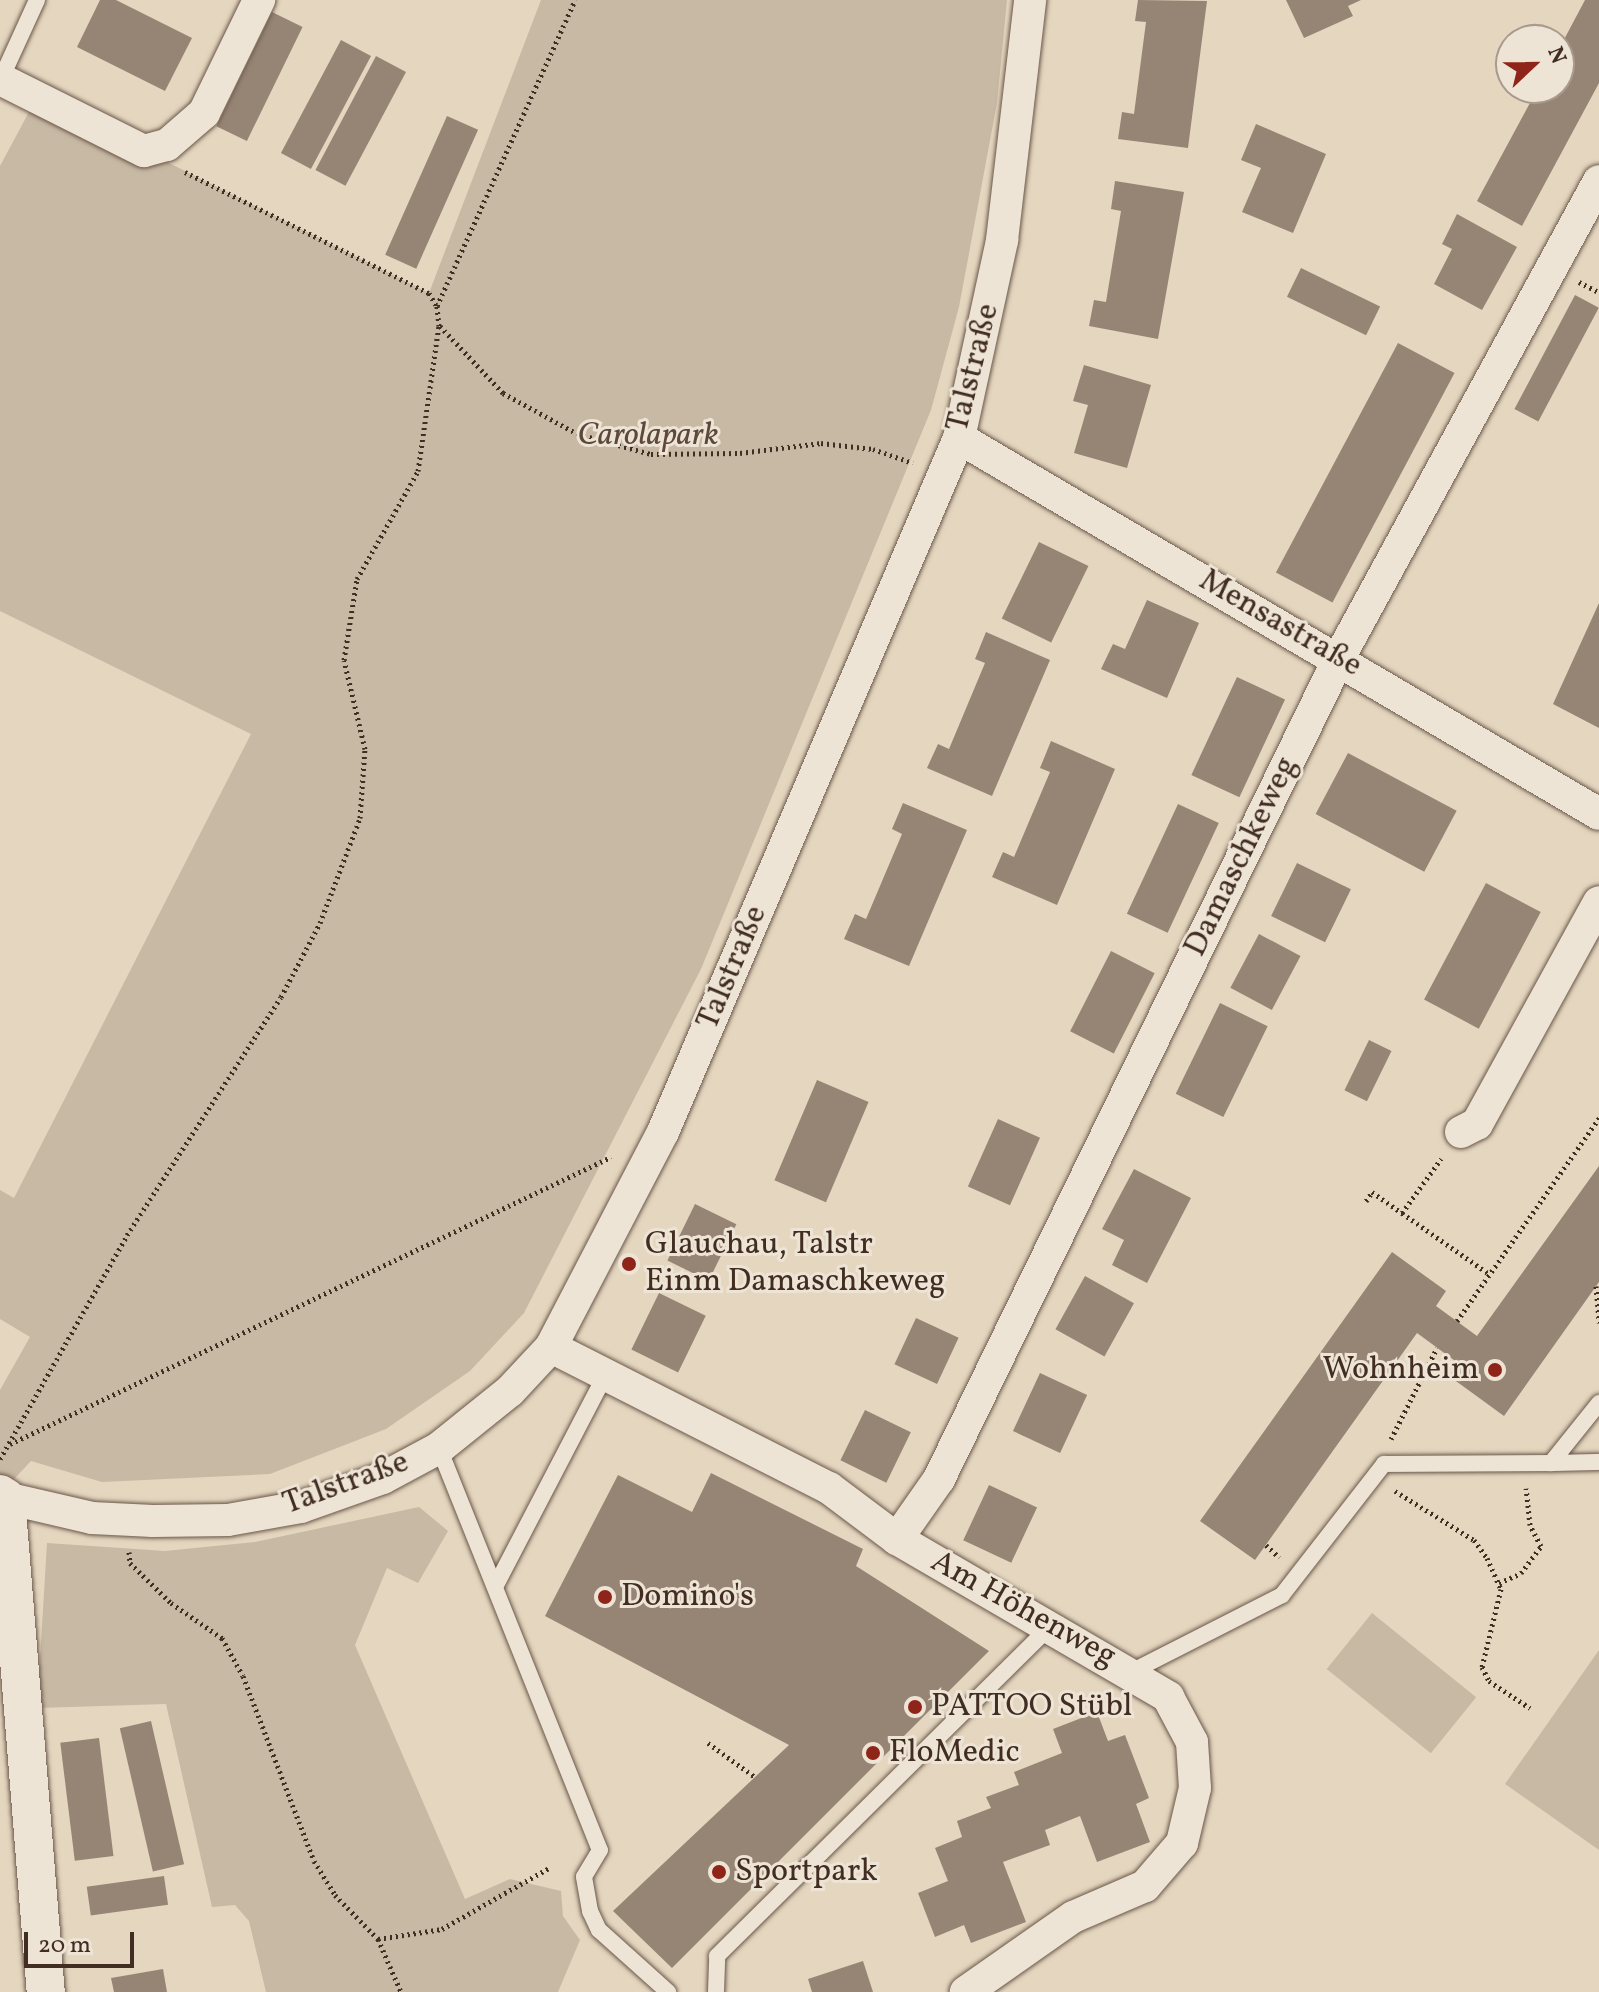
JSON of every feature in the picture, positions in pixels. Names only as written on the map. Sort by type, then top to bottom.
[{"type":"street","points":[[0,79],[144,151],[185,134],[204,113],[259,0]]},
{"type":"street","name":"Talstraße","points":[[3,1496],[123,1520],[228,1520],[301,1507],[383,1478],[439,1448],[510,1391],[551,1347],[663,1132],[959,438],[1002,240],[1030,0]]},
{"type":"street","name":"Damaschkeweg","points":[[897,1539],[939,1479],[1339,658],[1599,181]]},
{"type":"street","name":"Mensastraße","points":[[959,438],[1339,658],[1599,814]]},
{"type":"street","points":[[1461,1132],[1477,1124],[1599,902]]},
{"type":"street","name":"Am Höhenweg","points":[[551,1347],[829,1488],[897,1539],[1133,1671],[1168,1697],[1192,1742],[1195,1788],[1182,1843],[1145,1886],[1073,1917],[966,1992]]},
{"type":"street","points":[[3,1496],[46,1992]]},
{"type":"lane","points":[[0,79],[37,0]]},
{"type":"lane","points":[[495,1587],[606,1374]]},
{"type":"lane","points":[[1551,1463],[1599,1403]]},
{"type":"lane","points":[[439,1448],[600,1850],[584,1877],[599,1930],[668,1992]]},
{"type":"lane","points":[[1133,1671],[1282,1595],[1384,1464],[1599,1462]]},
{"type":"lane","points":[[716,1992],[717,1956],[1050,1626]]},
{"type":"path","points":[[437,306],[575,0]]},
{"type":"path","points":[[0,1459],[164,1173],[281,997],[326,908],[360,818],[365,749],[344,660],[357,579],[418,471],[439,326],[437,306],[429,293],[144,151]]},
{"type":"path","points":[[439,326],[503,393],[578,434],[651,454],[740,453],[821,443],[873,449],[944,474]]},
{"type":"path","points":[[1457,1321],[1599,1118]]},
{"type":"path","points":[[9,1445],[663,1132]]},
{"type":"path","points":[[1402,1213],[1420,1188]]},
{"type":"path","points":[[1366,1201],[1372,1192],[1489,1274]]},
{"type":"path","points":[[1596,1286],[1599,1323]]},
{"type":"path","points":[[1396,1464],[1390,1436],[1437,1348]]},
{"type":"path","points":[[1499,1583],[1521,1573],[1541,1546],[1530,1525],[1526,1463]]},
{"type":"path","points":[[1374,1478],[1474,1540],[1499,1583],[1498,1616],[1482,1667],[1489,1681],[1530,1708]]},
{"type":"path","points":[[123,1520],[130,1563],[171,1603],[222,1638],[234,1657],[314,1861],[335,1895],[378,1939],[401,1992]]},
{"type":"path","points":[[1266,1545],[1283,1560]]},
{"type":"path","points":[[708,1743],[755,1777]]},
{"type":"path","points":[[378,1939],[442,1929],[549,1868]]},
{"type":"green space","name":"Carolapark","points":[[541,0],[1007,0],[997,103],[959,307],[931,410],[701,969],[524,1313],[470,1371],[386,1429],[270,1474],[102,1482],[31,1461],[0,1494],[0,1390],[30,1337],[0,1319],[0,1190],[14,1198],[251,734],[0,611],[0,166],[37,97],[429,293]]},
{"type":"green space","points":[[419,1507],[448,1531],[418,1583],[387,1568],[355,1645],[465,1899],[510,1879],[561,1891],[563,1916],[580,1940],[558,1992],[266,1992],[249,1921],[235,1905],[212,1907],[166,1704],[37,1708],[47,1543],[165,1551],[255,1542]]},
{"type":"green space","points":[[1372,1613],[1476,1697],[1431,1753],[1327,1669]]},
{"type":"green space","points":[[1599,1650],[1599,1850],[1505,1784]]},
{"type":"building","points":[[100,0],[116,0],[192,38],[165,91],[77,47]]},
{"type":"building","points":[[1138,0],[1207,1],[1188,148],[1118,139],[1122,112],[1134,114],[1146,22],[1135,21]]},
{"type":"building","points":[[1286,0],[1361,0],[1348,6],[1353,16],[1304,38]]},
{"type":"building","points":[[1585,0],[1599,0],[1599,83],[1522,226],[1477,201],[1529,104],[1575,104],[1575,24],[1572,24]]},
{"type":"building","points":[[272,12],[303,27],[247,141],[216,126]]},
{"type":"building","points":[[341,40],[371,56],[311,169],[281,153]]},
{"type":"building","points":[[376,56],[406,72],[345,186],[315,170]]},
{"type":"building","points":[[447,116],[478,130],[416,269],[385,255]]},
{"type":"building","points":[[1256,124],[1326,154],[1293,233],[1242,212],[1261,168],[1241,160]]},
{"type":"building","points":[[1115,181],[1184,192],[1158,339],[1089,326],[1094,300],[1106,302],[1121,211],[1111,209]]},
{"type":"building","points":[[1457,214],[1517,247],[1482,310],[1434,284],[1452,249],[1442,244]]},
{"type":"building","points":[[1301,268],[1380,307],[1366,335],[1287,297]]},
{"type":"building","points":[[1575,295],[1599,308],[1538,422],[1514,409]]},
{"type":"building","points":[[1398,343],[1455,373],[1332,603],[1276,573]]},
{"type":"building","points":[[1084,365],[1151,385],[1127,468],[1074,453],[1088,405],[1073,401]]},
{"type":"building","points":[[1039,542],[1088,566],[1051,643],[1002,618]]},
{"type":"building","points":[[1147,600],[1199,623],[1167,698],[1101,669],[1113,644],[1125,649]]},
{"type":"building","points":[[1599,603],[1599,728],[1553,704]]},
{"type":"building","points":[[986,632],[1050,660],[992,796],[927,768],[938,744],[949,749],[985,663],[975,659]]},
{"type":"building","points":[[1237,677],[1285,699],[1239,797],[1191,775]]},
{"type":"building","points":[[1051,741],[1115,769],[1057,905],[992,877],[1003,852],[1014,857],[1050,772],[1040,768]]},
{"type":"building","points":[[1348,753],[1457,811],[1424,872],[1316,814]]},
{"type":"building","points":[[903,803],[967,830],[909,966],[844,939],[855,914],[866,919],[902,834],[892,829]]},
{"type":"building","points":[[1178,804],[1219,823],[1168,933],[1127,914]]},
{"type":"building","points":[[1297,863],[1351,889],[1325,942],[1271,916]]},
{"type":"building","points":[[1486,883],[1541,912],[1479,1029],[1424,1000]]},
{"type":"building","points":[[1259,934],[1300,956],[1272,1010],[1230,988]]},
{"type":"building","points":[[1111,951],[1155,973],[1114,1053],[1070,1031]]},
{"type":"building","points":[[1220,1003],[1268,1026],[1223,1117],[1176,1094]]},
{"type":"building","points":[[1369,1040],[1391,1051],[1367,1101],[1344,1090]]},
{"type":"building","points":[[817,1080],[869,1102],[826,1202],[774,1180]]},
{"type":"building","points":[[998,1119],[1040,1138],[1010,1205],[968,1187]]},
{"type":"building","name":"Wohnheim","points":[[1599,1166],[1599,1282],[1504,1416],[1449,1376],[1458,1363],[1417,1333],[1255,1560],[1200,1521],[1392,1252],[1446,1291],[1436,1306],[1477,1336]]},
{"type":"building","points":[[1134,1169],[1191,1198],[1147,1283],[1112,1265],[1124,1240],[1102,1229]]},
{"type":"building","points":[[695,1204],[736,1224],[709,1281],[667,1261]]},
{"type":"building","points":[[1085,1276],[1134,1303],[1104,1357],[1055,1329]]},
{"type":"building","points":[[659,1293],[706,1316],[678,1372],[631,1350]]},
{"type":"building","points":[[916,1318],[959,1338],[937,1384],[894,1364]]},
{"type":"building","points":[[1040,1373],[1087,1395],[1060,1453],[1013,1431]]},
{"type":"building","points":[[865,1410],[911,1432],[886,1483],[840,1460]]},
{"type":"building","points":[[711,1473],[863,1549],[856,1566],[989,1651],[672,1968],[613,1911],[789,1745],[545,1616],[618,1475],[692,1512]]},
{"type":"building","points":[[989,1485],[1037,1507],[1011,1563],[963,1540]]},
{"type":"building","points":[[1097,1712],[1108,1741],[1125,1735],[1149,1798],[1136,1804],[1150,1842],[1097,1862],[1080,1816],[1045,1830],[1050,1845],[1003,1862],[1026,1922],[971,1943],[964,1925],[935,1937],[918,1893],[948,1881],[935,1848],[962,1837],[957,1821],[991,1808],[986,1797],[1019,1785],[1014,1772],[1062,1753],[1053,1729]]},
{"type":"building","points":[[151,1721],[184,1864],[153,1871],[120,1728]]},
{"type":"building","points":[[99,1738],[114,1856],[75,1861],[60,1743]]},
{"type":"building","points":[[164,1876],[168,1905],[91,1916],[87,1887]]},
{"type":"building","points":[[863,1961],[873,1992],[812,1992],[808,1979]]},
{"type":"building","points":[[163,1969],[167,1992],[114,1992],[111,1978]]},
{"type":"place","name":"Glauchau, Talstr Einm Damaschkeweg","points":[[629,1264]]},
{"type":"place","name":"Wohnheim","points":[[1495,1370]]},
{"type":"place","name":"Domino's","points":[[605,1597]]},
{"type":"place","name":"PATTOO Stübl","points":[[915,1707]]},
{"type":"place","name":"FloMedic","points":[[873,1753]]},
{"type":"place","name":"Sportpark","points":[[719,1872]]}]
